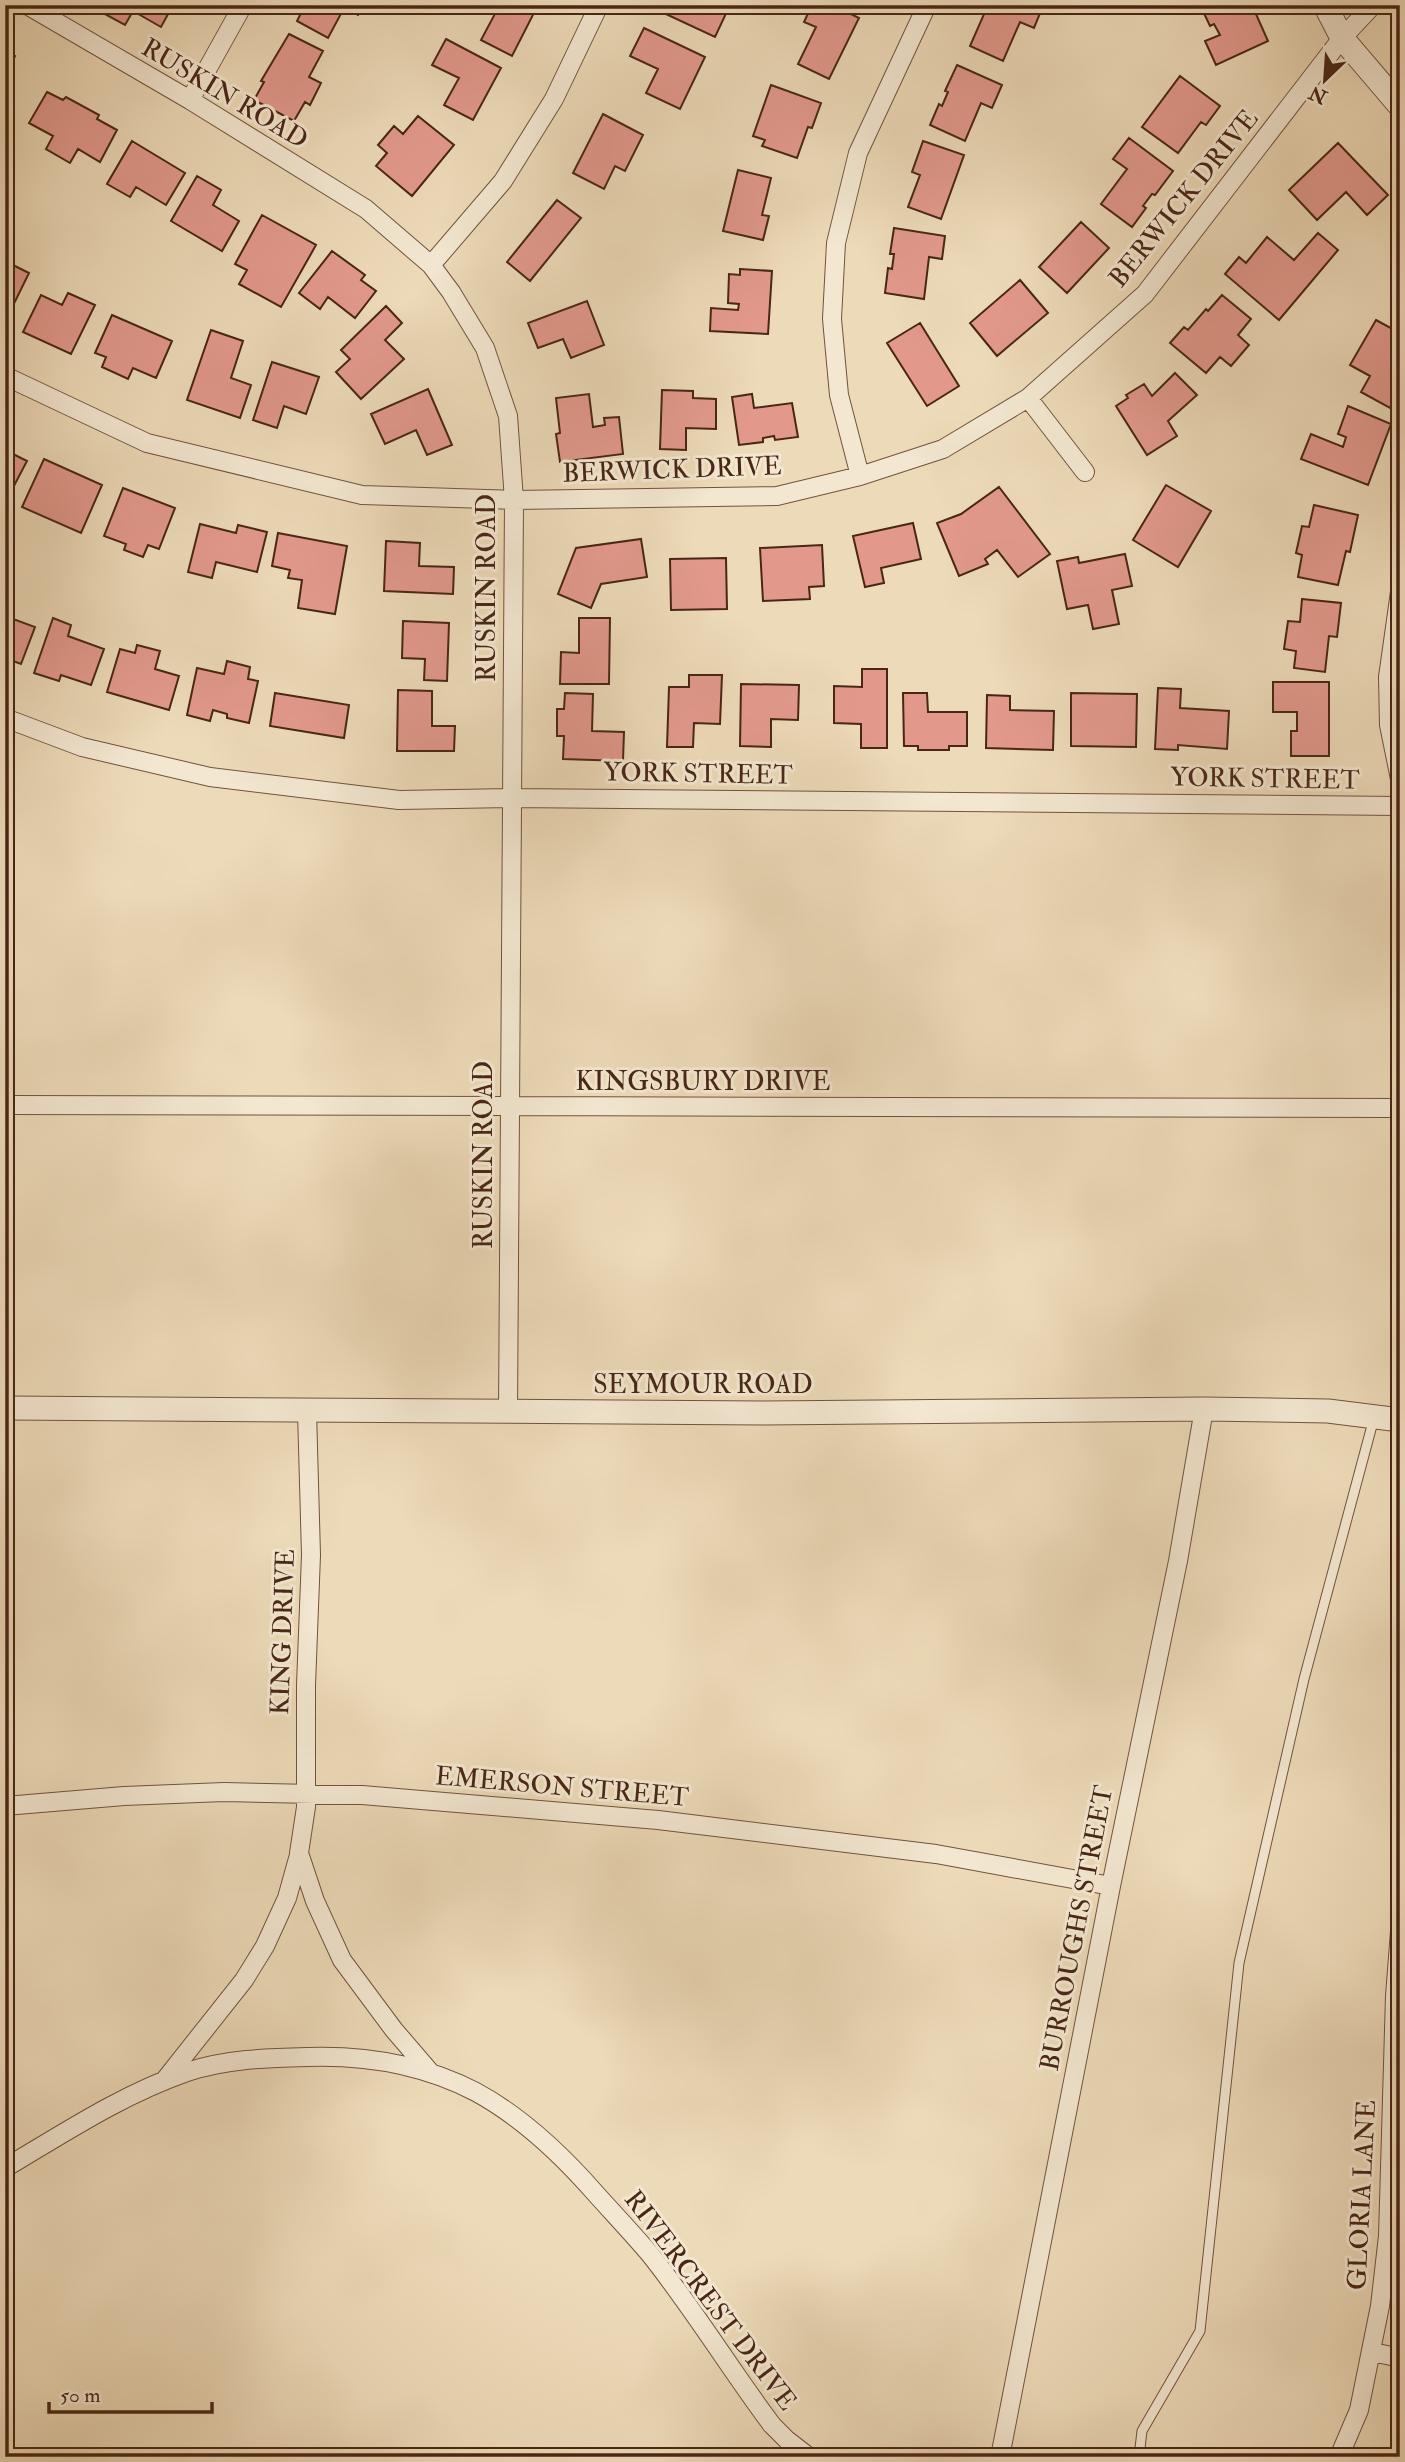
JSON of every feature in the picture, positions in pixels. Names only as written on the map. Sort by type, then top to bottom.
[{"type":"street","name":"RUSKIN ROAD","points":[[27,5],[190,100],[366,209],[431,265],[485,348],[508,416],[514,500],[508,1412]]},
{"type":"street","points":[[190,100],[243,5]]},
{"type":"street","points":[[431,265],[503,181],[554,100],[599,5]]},
{"type":"street","points":[[860,476],[839,395],[832,319],[836,243],[858,153],[927,5]]},
{"type":"street","points":[[1325,5],[1342,38],[1400,106]]},
{"type":"street","name":"BERWICK DRIVE","points":[[5,376],[147,443],[362,495],[514,500],[777,496],[860,476],[943,449],[1028,398],[1145,294],[1342,38],[1373,5]]},
{"type":"street","points":[[1028,398],[1086,472]]},
{"type":"street","points":[[1400,592],[1388,677],[1389,725],[1400,779]]},
{"type":"street","name":"YORK STREET","points":[[5,718],[82,747],[210,777],[399,800],[512,798],[1400,806]]},
{"type":"street","name":"KINGSBURY DRIVE","points":[[5,1105],[1400,1108]]},
{"type":"street","name":"SEYMOUR ROAD","points":[[5,1408],[778,1413],[1204,1409],[1328,1411],[1400,1420]]},
{"type":"street","name":"BURROUGHS STREET","points":[[1000,2457],[1111,1886],[1178,1561],[1204,1409]]},
{"type":"street","name":"KING DRIVE","points":[[164,2081],[244,1980],[265,1946],[287,1898],[299,1853],[306,1793],[306,1685],[311,1555],[307,1411]]},
{"type":"street","name":"EMERSON STREET","points":[[5,1806],[124,1796],[224,1792],[362,1795],[541,1808],[658,1820],[936,1854],[1111,1886]]},
{"type":"street","name":"KING DRIVE","points":[[299,1853],[304,1874],[342,1960],[386,2020],[431,2073]]},
{"type":"street","name":"GLORIA LANE","points":[[1339,2457],[1359,2410],[1373,2352],[1388,2236],[1395,1996],[1400,1931]]},
{"type":"street","name":"RIVERCREST DRIVE","points":[[5,2168],[119,2100],[164,2081],[213,2066],[263,2057],[333,2056],[369,2059],[431,2073],[475,2092],[500,2107],[568,2163],[649,2253],[772,2425],[809,2457]]},
{"type":"street","points":[[1373,2352],[1400,2358]]},
{"type":"lane","points":[[1139,2457],[1142,2431],[1200,2330],[1239,1963],[1304,1679],[1374,1416]]},
{"type":"building","points":[[103,5],[173,5],[161,27],[133,11],[125,25],[99,11]]},
{"type":"building","points":[[305,5],[363,5],[358,15],[344,8],[328,38],[297,21]]},
{"type":"building","points":[[488,5],[538,5],[512,56],[481,40],[497,10]]},
{"type":"building","points":[[655,5],[730,5],[715,37],[653,8]]},
{"type":"building","points":[[812,5],[833,5],[859,18],[829,79],[798,64],[816,27],[804,22]]},
{"type":"building","points":[[988,5],[1043,6],[1034,28],[1020,22],[1003,61],[970,46]]},
{"type":"building","points":[[1252,5],[1268,41],[1216,65],[1205,41],[1220,35],[1214,24],[1210,26],[1201,7]]},
{"type":"building","points":[[644,28],[705,57],[680,109],[646,93],[658,69],[630,56]]},
{"type":"building","points":[[289,34],[323,51],[309,77],[321,83],[310,105],[305,102],[294,121],[254,100],[264,82],[261,81]]},
{"type":"building","points":[[446,39],[501,68],[473,120],[444,105],[459,78],[432,65]]},
{"type":"building","points":[[5,51],[15,56],[5,78]]},
{"type":"building","points":[[957,65],[1002,85],[992,108],[981,103],[965,141],[930,125],[939,104],[942,106],[948,92],[945,91]]},
{"type":"building","points":[[1180,76],[1220,106],[1206,125],[1201,122],[1178,153],[1142,127]]},
{"type":"building","points":[[771,85],[821,103],[812,128],[808,127],[797,158],[762,146],[765,140],[753,136]]},
{"type":"building","points":[[47,92],[63,100],[66,97],[99,115],[97,119],[117,130],[100,162],[78,149],[70,163],[46,149],[53,136],[29,123]]},
{"type":"building","points":[[603,114],[643,135],[625,171],[615,166],[604,189],[573,173]]},
{"type":"building","points":[[418,116],[454,145],[412,196],[376,166],[387,153],[378,145],[394,126],[403,134]]},
{"type":"building","points":[[1129,138],[1173,171],[1143,206],[1146,208],[1132,227],[1101,204],[1127,169],[1113,159]]},
{"type":"building","points":[[132,141],[185,173],[166,205],[136,187],[130,197],[107,184]]},
{"type":"building","points":[[923,141],[964,155],[941,219],[908,207],[920,175],[912,172]]},
{"type":"building","points":[[1338,143],[1388,195],[1367,215],[1346,192],[1317,220],[1289,190]]},
{"type":"building","points":[[738,170],[771,178],[762,215],[769,216],[763,240],[723,231]]},
{"type":"building","points":[[197,176],[221,190],[213,205],[239,221],[222,251],[171,221]]},
{"type":"building","points":[[557,200],[581,218],[530,281],[507,262]]},
{"type":"building","points":[[262,215],[316,245],[281,307],[239,284],[247,270],[235,264]]},
{"type":"building","points":[[1081,222],[1109,248],[1067,293],[1039,267]]},
{"type":"building","points":[[894,228],[945,236],[942,259],[929,257],[924,299],[885,293],[888,268],[892,269],[894,254],[890,254]]},
{"type":"building","points":[[1318,233],[1338,250],[1279,320],[1225,274],[1239,257],[1246,263],[1267,237],[1294,260]]},
{"type":"building","points":[[332,251],[365,275],[361,280],[376,291],[355,318],[328,297],[320,309],[299,293]]},
{"type":"building","points":[[5,261],[29,273],[7,318],[5,317]]},
{"type":"building","points":[[740,269],[772,271],[768,334],[710,331],[711,308],[738,310],[739,304],[728,303],[729,274],[740,275]]},
{"type":"building","points":[[1020,280],[1048,313],[997,356],[970,323]]},
{"type":"building","points":[[68,293],[95,305],[71,354],[23,332],[41,295],[62,305]]},
{"type":"building","points":[[1222,295],[1251,319],[1238,335],[1249,345],[1231,366],[1220,357],[1206,373],[1170,343],[1184,327],[1188,330]]},
{"type":"building","points":[[587,301],[604,345],[571,358],[563,339],[538,348],[528,323]]},
{"type":"building","points":[[386,306],[402,323],[385,340],[404,359],[361,399],[336,372],[350,359],[341,350]]},
{"type":"building","points":[[112,315],[172,341],[156,378],[133,368],[128,379],[102,367],[106,357],[95,353]]},
{"type":"building","points":[[1376,320],[1400,333],[1400,391],[1390,408],[1361,392],[1370,376],[1350,365]]},
{"type":"building","points":[[920,323],[959,386],[927,406],[887,343]]},
{"type":"building","points":[[211,330],[243,341],[231,378],[251,385],[240,418],[187,400]]},
{"type":"building","points":[[272,362],[319,377],[306,414],[284,406],[277,428],[253,420]]},
{"type":"building","points":[[1175,373],[1197,395],[1168,421],[1177,436],[1147,455],[1116,406],[1128,398],[1126,395],[1144,384],[1152,396]]},
{"type":"building","points":[[428,389],[452,445],[427,455],[416,430],[385,444],[371,414]]},
{"type":"building","points":[[662,390],[693,391],[693,398],[716,399],[716,429],[686,428],[686,450],[660,449]]},
{"type":"building","points":[[589,394],[593,427],[605,425],[604,418],[619,417],[623,454],[560,462],[556,434],[560,433],[556,398]]},
{"type":"building","points":[[752,394],[754,408],[792,403],[798,437],[775,440],[774,436],[763,438],[763,442],[739,445],[732,397]]},
{"type":"building","points":[[1348,406],[1391,424],[1368,485],[1301,459],[1311,434],[1343,447],[1346,437],[1338,434]]},
{"type":"building","points":[[5,450],[27,461],[5,503]]},
{"type":"building","points":[[44,459],[102,485],[81,533],[22,507]]},
{"type":"building","points":[[1166,485],[1211,511],[1178,567],[1133,540]]},
{"type":"building","points":[[999,487],[1050,554],[1018,577],[997,550],[985,559],[988,564],[959,576],[937,523],[961,514]]},
{"type":"building","points":[[123,488],[175,508],[159,549],[148,545],[143,557],[124,550],[126,544],[104,536]]},
{"type":"building","points":[[1314,505],[1358,515],[1350,552],[1346,551],[1338,585],[1298,577],[1302,555],[1296,553],[1302,526],[1309,527]]},
{"type":"building","points":[[913,523],[921,559],[881,568],[884,583],[865,587],[853,536]]},
{"type":"building","points":[[200,524],[236,533],[238,525],[267,532],[257,572],[216,562],[212,578],[188,572]]},
{"type":"building","points":[[278,533],[347,546],[335,614],[298,608],[302,580],[288,578],[290,570],[272,566]]},
{"type":"building","points":[[641,539],[647,577],[601,584],[591,608],[558,594],[576,548]]},
{"type":"building","points":[[386,541],[420,543],[419,566],[454,567],[453,594],[384,591]]},
{"type":"building","points":[[822,545],[824,586],[809,587],[810,599],[763,601],[760,548]]},
{"type":"building","points":[[1125,554],[1132,586],[1112,590],[1119,624],[1093,629],[1088,605],[1067,609],[1057,561],[1078,557],[1079,563]]},
{"type":"building","points":[[726,558],[727,609],[671,610],[670,559]]},
{"type":"building","points":[[1302,599],[1341,603],[1337,637],[1329,636],[1325,672],[1294,668],[1296,651],[1284,649],[1288,621],[1300,622]]},
{"type":"building","points":[[5,616],[35,627],[21,664],[5,658]]},
{"type":"building","points":[[53,618],[71,625],[68,636],[104,649],[91,685],[61,675],[59,681],[34,673]]},
{"type":"building","points":[[579,618],[610,618],[609,684],[560,684],[561,652],[579,653]]},
{"type":"building","points":[[403,621],[449,623],[447,681],[424,680],[425,659],[402,658]]},
{"type":"building","points":[[137,645],[160,651],[155,669],[179,676],[169,710],[107,692],[120,649],[135,653]]},
{"type":"building","points":[[227,661],[250,667],[248,679],[258,681],[249,723],[227,718],[227,714],[213,710],[210,721],[187,715],[197,668],[224,674]]},
{"type":"building","points":[[862,669],[887,669],[887,748],[861,748],[861,724],[834,723],[834,686],[862,687]]},
{"type":"building","points":[[689,675],[722,675],[720,724],[694,723],[693,747],[667,747],[669,687],[689,687]]},
{"type":"building","points":[[1273,682],[1329,682],[1329,756],[1291,756],[1291,731],[1297,731],[1297,712],[1273,712]]},
{"type":"building","points":[[741,684],[799,685],[798,720],[771,719],[771,747],[740,746]]},
{"type":"building","points":[[1158,688],[1181,689],[1180,708],[1229,711],[1227,749],[1178,745],[1178,750],[1155,749]]},
{"type":"building","points":[[398,690],[432,691],[432,726],[455,726],[454,751],[397,751]]},
{"type":"building","points":[[275,693],[349,705],[344,738],[270,726]]},
{"type":"building","points":[[565,693],[593,694],[592,731],[624,732],[623,761],[563,759],[564,736],[557,736],[557,709],[564,709]]},
{"type":"building","points":[[903,693],[927,693],[928,712],[967,712],[967,746],[949,746],[949,750],[918,750],[918,746],[904,746]]},
{"type":"building","points":[[1071,693],[1137,694],[1136,747],[1071,746]]},
{"type":"building","points":[[987,695],[1010,696],[1010,710],[1054,711],[1053,750],[986,748]]}]
